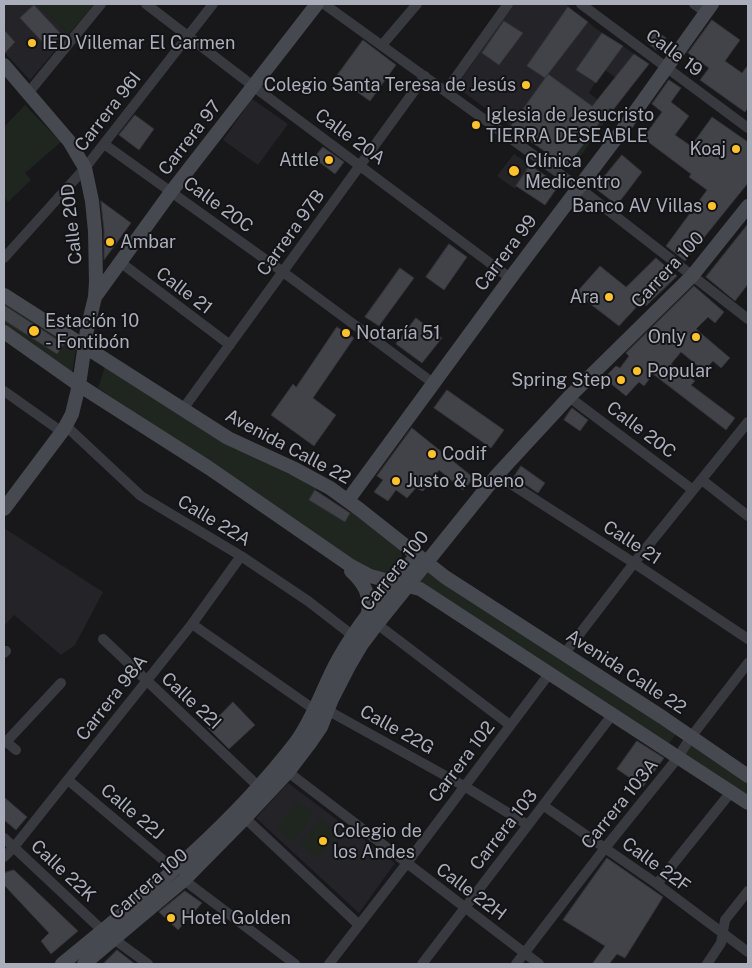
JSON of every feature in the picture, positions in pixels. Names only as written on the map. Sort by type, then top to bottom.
[{"type":"main road","name":"Carrera 97","points":[[95,297],[171,192],[317,4]]},
{"type":"main road","name":"Carrera 99","points":[[348,500],[510,278],[620,133],[666,67],[704,7]]},
{"type":"main road","name":"Calle 20D","points":[[4,65],[69,141],[85,168],[92,201],[95,232],[95,297],[85,346]]},
{"type":"main road","name":"Carrera 100","points":[[180,875],[296,742],[321,710],[348,666],[394,582],[421,559],[569,397],[692,276],[748,206]]},
{"type":"main road","name":"Avenida Calle 22","points":[[4,294],[228,438],[298,470],[348,500],[445,577],[565,653],[748,776]]},
{"type":"main road","points":[[4,332],[79,385],[209,468],[338,558],[365,574],[420,590],[748,803]]},
{"type":"main road","points":[[4,509],[64,429],[72,414],[85,346]]},
{"type":"main road","points":[[338,558],[363,583],[369,597],[373,618]]},
{"type":"main road","name":"Carrera 100","points":[[62,964],[108,935],[180,875],[245,818],[288,772],[321,726],[321,710],[330,676],[352,636],[408,586],[421,559]]},
{"type":"main road","name":"Carrera 100","points":[[84,964],[108,935]]},
{"type":"street","points":[[28,92],[101,4]]},
{"type":"street","name":"Calle 20A","points":[[146,4],[510,278]]},
{"type":"street","name":"Carrera 96I","points":[[4,258],[85,168],[213,4]]},
{"type":"street","points":[[324,4],[578,187],[748,319]]},
{"type":"street","points":[[382,45],[417,4]]},
{"type":"street","points":[[446,91],[508,4]]},
{"type":"street","name":"Calle 19","points":[[581,4],[748,128]]},
{"type":"street","name":"Carrera 97B","points":[[183,409],[425,76]]},
{"type":"street","name":"Calle 20C","points":[[104,144],[283,272],[433,383]]},
{"type":"street","name":"Calle 21","points":[[120,262],[230,345]]},
{"type":"street","name":"Calle 22A","points":[[4,391],[64,429],[141,496],[241,556],[308,601],[352,636]]},
{"type":"street","name":"Calle 20C","points":[[569,397],[693,490]]},
{"type":"street","points":[[565,653],[634,563],[748,422]]},
{"type":"street","name":"Calle 21","points":[[497,475],[634,563],[748,640]]},
{"type":"street","points":[[702,480],[748,516]]},
{"type":"street","name":"Carrera 98A","points":[[4,857],[14,847],[145,680],[192,624],[241,556]]},
{"type":"street","points":[[373,618],[510,725]]},
{"type":"street","name":"Calle 22G","points":[[192,624],[321,710],[464,786],[528,825]]},
{"type":"street","name":"Calle 22I","points":[[103,640],[258,786]]},
{"type":"street","name":"Carrera 103A","points":[[516,964],[678,757],[691,737],[748,663]]},
{"type":"street","name":"Carrera 102","points":[[329,964],[549,674]]},
{"type":"street","points":[[16,750],[5,741],[60,683]]},
{"type":"street","name":"Carrera 103","points":[[422,964],[612,716]]},
{"type":"street","name":"Calle 22H","points":[[288,772],[539,964]]},
{"type":"street","name":"Calle 22J","points":[[68,780],[180,875],[295,964]]},
{"type":"street","points":[[657,884],[731,792]]},
{"type":"street","name":"Calle 22F","points":[[544,806],[657,884],[722,934],[747,950]]},
{"type":"street","points":[[245,818],[360,925]]},
{"type":"street","name":"Calle 22K","points":[[4,838],[108,935],[148,964]]},
{"type":"street","points":[[707,964],[720,946],[725,920],[748,891]]},
{"type":"shaded area","name":"IED Villemar El Carmen","points":[[4,4],[37,4],[69,34],[30,80],[4,52]]},
{"type":"shaded area","points":[[37,4],[94,4],[69,34]]},
{"type":"shaded area","name":"Colegio Santa Teresa de Jesús","points":[[513,4],[565,4],[602,33],[576,70],[595,83],[589,93],[609,108],[567,167],[456,87]]},
{"type":"shaded area","points":[[623,46],[634,54],[616,78],[605,70]]},
{"type":"shaded area","points":[[252,99],[288,124],[258,165],[223,140]]},
{"type":"shaded area","points":[[25,105],[61,142],[25,173],[31,180],[8,202],[4,197],[4,127]]},
{"type":"shaded area","points":[[609,108],[613,110],[571,170],[567,167]]},
{"type":"shaded area","name":"Clínica Medicentro","points":[[514,154],[530,165],[515,189],[497,176]]},
{"type":"shaded area","points":[[4,301],[76,348],[72,373],[4,327]]},
{"type":"shaded area","points":[[105,366],[218,438],[316,488],[310,500],[345,521],[352,510],[401,551],[403,562],[398,569],[388,575],[368,570],[98,388]]},
{"type":"shaded area","points":[[4,528],[103,592],[75,645],[61,655],[14,615],[4,626]]},
{"type":"shaded area","points":[[427,571],[677,733],[667,746],[418,584]]},
{"type":"shaded area","points":[[692,743],[748,781],[748,798],[682,756]]},
{"type":"shaded area","name":"Colegio de los Andes","points":[[288,783],[395,863],[359,913],[256,818]]},
{"type":"shaded area","points":[[297,801],[314,814],[293,841],[276,827]]},
{"type":"shaded area","points":[[320,818],[338,833],[318,858],[300,843]]},
{"type":"building","points":[[34,5],[62,35],[48,48],[20,18]]},
{"type":"building","points":[[568,7],[588,22],[545,78],[527,66]]},
{"type":"building","points":[[712,20],[740,40],[725,61],[742,73],[748,65],[748,108],[745,112],[700,80],[709,68],[688,53]]},
{"type":"building","points":[[504,21],[523,33],[499,65],[482,53]]},
{"type":"building","points":[[4,30],[15,42],[4,54]]},
{"type":"building","points":[[655,30],[666,38],[656,50],[646,41]]},
{"type":"building","points":[[602,33],[623,46],[596,83],[576,70]]},
{"type":"building","points":[[363,40],[396,65],[370,101],[336,77]]},
{"type":"building","points":[[634,54],[649,64],[613,110],[610,108],[567,167],[510,127],[548,74],[592,106]]},
{"type":"building","points":[[669,80],[681,88],[671,102],[689,116],[675,135],[691,146],[712,117],[748,142],[748,183],[685,261],[666,246],[707,190],[689,177],[691,174],[643,138],[662,112],[652,104]]},
{"type":"building","points":[[135,115],[154,129],[139,150],[119,135]]},
{"type":"building","name":"Attle","points":[[323,147],[344,162],[335,174],[314,158]]},
{"type":"building","points":[[622,155],[642,172],[617,205],[595,188]]},
{"type":"building","points":[[530,165],[559,185],[545,205],[516,186]]},
{"type":"building","name":"Ambar","points":[[101,201],[131,223],[104,260],[104,231]]},
{"type":"building","points":[[748,224],[748,284],[735,301],[706,277]]},
{"type":"building","points":[[449,244],[467,257],[444,290],[426,277]]},
{"type":"building","name":"Ara","points":[[656,258],[677,276],[646,306],[642,301],[619,326],[576,293],[600,266],[626,287]]},
{"type":"building","points":[[400,268],[414,278],[379,326],[365,317]]},
{"type":"building","points":[[694,286],[724,312],[715,323],[708,317],[696,329],[730,358],[721,368],[713,361],[704,371],[681,352],[671,364],[695,381],[691,385],[735,418],[726,430],[653,374],[644,386],[639,382],[626,396],[604,378],[616,366],[620,368],[629,356],[626,353]]},
{"type":"building","name":"Estación 10 - Fontibón","points":[[4,305],[64,344],[57,354],[4,320]]},
{"type":"building","points":[[416,318],[442,338],[422,363],[396,344]]},
{"type":"building","points":[[337,327],[354,338],[313,398],[336,415],[314,446],[271,415],[293,384],[296,387]]},
{"type":"building","points":[[447,390],[504,430],[491,448],[434,408]]},
{"type":"building","points":[[572,408],[588,420],[580,431],[564,420]]},
{"type":"building","points":[[412,428],[474,478],[463,490],[439,470],[423,491],[416,488],[407,498],[396,490],[388,501],[374,492],[383,480],[377,476]]},
{"type":"building","points":[[521,466],[545,483],[538,493],[514,477]]},
{"type":"building","points":[[315,490],[350,513],[345,522],[309,500]]},
{"type":"building","points":[[233,702],[255,725],[229,749],[208,728]]},
{"type":"building","points":[[637,741],[664,758],[643,787],[617,769]]},
{"type":"building","points":[[4,797],[27,817],[16,830],[4,820]]},
{"type":"building","points":[[607,858],[663,897],[625,958],[617,954],[609,964],[592,964],[605,946],[563,920]]},
{"type":"building","points":[[14,870],[78,931],[51,954],[41,941],[49,933],[4,885],[4,873]]},
{"type":"building","points":[[185,891],[202,903],[178,930],[159,912]]},
{"type":"building","points":[[117,950],[135,964],[103,964]]},
{"type":"place","name":"IED Villemar El Carmen","points":[[32,43]]},
{"type":"place","name":"Colegio Santa Teresa de Jesús","points":[[526,85]]},
{"type":"place","name":"Iglesia de Jesucristo TIERRA DESEABLE","points":[[476,125]]},
{"type":"place","name":"Koaj","points":[[736,149]]},
{"type":"place","name":"Attle","points":[[329,160]]},
{"type":"place","name":"Clínica Medicentro","points":[[514,171]]},
{"type":"place","name":"Banco AV Villas","points":[[712,206]]},
{"type":"place","name":"Ambar","points":[[110,242]]},
{"type":"place","name":"Ara","points":[[609,297]]},
{"type":"place","name":"Estación 10 - Fontibón","points":[[34,331]]},
{"type":"place","name":"Notaría 51","points":[[346,333]]},
{"type":"place","name":"Only","points":[[696,337]]},
{"type":"place","name":"Popular","points":[[637,371]]},
{"type":"place","name":"Spring Step","points":[[621,380]]},
{"type":"place","name":"Codif","points":[[432,454]]},
{"type":"place","name":"Justo & Bueno","points":[[396,481]]},
{"type":"place","name":"Colegio de los Andes","points":[[323,841]]},
{"type":"place","name":"Hotel Golden","points":[[171,918]]}]
